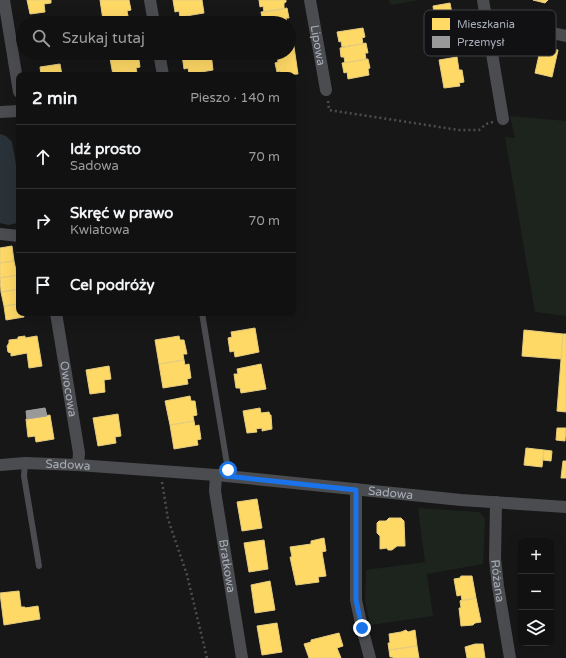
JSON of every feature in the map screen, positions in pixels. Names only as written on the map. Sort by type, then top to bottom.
[{"type":"street","points":[[4,0],[16,74]]},
{"type":"street","points":[[150,0],[153,16]]},
{"type":"street","name":"Lipowa","points":[[310,0],[326,90]]},
{"type":"street","points":[[483,0],[485,10]]},
{"type":"street","points":[[556,34],[566,36]]},
{"type":"street","points":[[492,56],[503,119]]},
{"type":"street","points":[[160,60],[162,72]]},
{"type":"street","points":[[0,112],[16,112]]},
{"type":"street","points":[[0,234],[16,236]]},
{"type":"street","name":"Owocowa","points":[[56,316],[79,453],[78,465]]},
{"type":"street","name":"Sadowa","points":[[0,465],[25,463],[78,465],[222,475],[356,490],[496,502],[566,506]]},
{"type":"street","name":"Bratkowa","points":[[222,475],[214,491],[242,658]]},
{"type":"street","points":[[356,490],[356,600],[370,658]]},
{"type":"street","name":"Różana","points":[[496,502],[495,559],[510,658]]},
{"type":"lane","points":[[202,316],[228,470],[222,475]]},
{"type":"lane","points":[[25,463],[24,476],[39,566]]},
{"type":"path","points":[[329,110],[459,130],[479,130],[486,124],[503,119]]},
{"type":"path","points":[[162,477],[168,519],[187,575],[207,658]]},
{"type":"shaded area","points":[[389,0],[420,0],[390,5]]},
{"type":"shaded area","points":[[510,116],[566,121],[566,316],[535,312],[505,137],[515,138]]},
{"type":"shaded area","points":[[0,134],[6,136],[12,142],[16,164],[16,223],[8,225],[0,223]]},
{"type":"shaded area","points":[[418,508],[479,512],[485,518],[483,564],[427,574],[433,616],[370,625],[365,600],[366,570],[425,562]]},
{"type":"building: Mieszkania","points":[[27,0],[51,0],[51,3],[44,4],[45,12],[30,14]]},
{"type":"building: Mieszkania","points":[[100,0],[129,0],[131,10],[127,11],[128,16],[102,16]]},
{"type":"building: Mieszkania","points":[[173,0],[202,0],[204,13],[180,16],[179,11],[175,12]]},
{"type":"building: Mieszkania","points":[[259,0],[286,0],[286,2],[284,3],[284,9],[264,12],[263,6],[260,7]]},
{"type":"building: Mieszkania","points":[[533,0],[548,0],[545,3]]},
{"type":"building: Mieszkania","points":[[450,3],[451,10],[434,10],[433,6]]},
{"type":"building: Mieszkania","points":[[287,8],[289,16],[262,16],[261,12]]},
{"type":"building: Mieszkania","points":[[363,28],[365,37],[362,38],[363,44],[342,47],[341,41],[339,42],[337,32]]},
{"type":"building: Mieszkania","points":[[366,43],[368,53],[365,53],[366,59],[345,63],[344,57],[341,57],[340,48]]},
{"type":"building: Mieszkania","points":[[556,50],[558,50],[552,77],[535,73],[539,56],[556,56]]},
{"type":"building: Mieszkania","points":[[457,57],[459,70],[462,70],[464,82],[459,83],[460,86],[444,88],[439,60]]},
{"type":"building: Mieszkania","points":[[368,59],[370,68],[368,69],[369,75],[348,79],[347,72],[344,73],[342,63]]},
{"type":"building: Mieszkania","points":[[110,60],[139,60],[140,67],[136,68],[137,72],[112,72]]},
{"type":"building: Mieszkania","points":[[183,60],[212,60],[213,70],[189,72],[188,68],[184,69]]},
{"type":"building: Mieszkania","points":[[278,60],[296,60],[298,74],[296,74],[296,72],[277,72],[275,63],[278,62]]},
{"type":"building: Mieszkania","points":[[60,64],[61,72],[41,72],[40,67]]},
{"type":"building: Mieszkania","points":[[12,246],[14,261],[0,263],[0,248]]},
{"type":"building: Mieszkania","points":[[14,261],[16,275],[0,278],[0,263]]},
{"type":"building: Mieszkania","points":[[16,275],[16,290],[1,292],[0,278]]},
{"type":"building: Mieszkania","points":[[16,290],[16,304],[4,306],[1,292]]},
{"type":"building: Mieszkania","points":[[16,304],[16,316],[24,317],[6,320],[4,306]]},
{"type":"building: Mieszkania","points":[[255,328],[259,352],[235,357],[234,351],[230,352],[228,338],[232,337],[231,332]]},
{"type":"building: Mieszkania","points":[[524,330],[563,334],[561,359],[522,356]]},
{"type":"building: Mieszkania","points":[[563,334],[566,334],[566,412],[557,411]]},
{"type":"building: Mieszkania","points":[[25,336],[25,338],[37,336],[42,366],[29,368],[27,353],[11,356],[11,353],[8,352],[7,346],[9,340],[18,339],[18,337]]},
{"type":"building: Mieszkania","points":[[179,336],[180,340],[184,340],[187,354],[183,354],[184,360],[159,364],[155,340]]},
{"type":"building: Mieszkania","points":[[184,360],[185,365],[189,364],[191,378],[187,379],[188,384],[163,388],[159,364]]},
{"type":"building: Mieszkania","points":[[261,364],[266,389],[241,393],[240,388],[236,388],[234,374],[238,374],[237,369]]},
{"type":"building: Mieszkania","points":[[109,366],[111,379],[104,380],[105,392],[90,394],[86,370]]},
{"type":"building: Mieszkania","points":[[190,396],[191,401],[195,401],[197,415],[193,416],[194,421],[170,425],[165,401]]},
{"type":"building: Mieszkania","points":[[260,408],[261,413],[269,412],[271,415],[272,429],[262,431],[262,428],[256,429],[257,432],[247,433],[243,411]]},
{"type":"building: Mieszkania","points":[[118,414],[121,436],[115,437],[116,443],[98,446],[93,418]]},
{"type":"building: Mieszkania","points":[[50,415],[54,439],[36,442],[35,436],[28,437],[26,419]]},
{"type":"building: Mieszkania","points":[[194,421],[195,426],[199,425],[201,439],[197,440],[198,445],[174,449],[170,425]]},
{"type":"building: Mieszkania","points":[[557,428],[566,428],[565,441],[556,440]]},
{"type":"building: Mieszkania","points":[[526,448],[544,450],[542,467],[524,465]]},
{"type":"building: Mieszkania","points":[[544,450],[552,451],[551,461],[543,460]]},
{"type":"building: Mieszkania","points":[[563,461],[566,461],[566,478],[561,478]]},
{"type":"building: Mieszkania","points":[[257,499],[262,528],[242,531],[237,502]]},
{"type":"building: Mieszkania","points":[[389,518],[401,518],[404,521],[405,546],[397,546],[392,550],[388,550],[387,548],[380,549],[380,536],[377,533],[377,523],[379,521],[386,521]]},
{"type":"building: Mieszkania","points":[[324,538],[326,551],[322,552],[326,576],[318,577],[319,582],[296,585],[290,557],[292,557],[290,547],[311,544],[311,541]]},
{"type":"building: Mieszkania","points":[[264,540],[268,569],[249,572],[244,543]]},
{"type":"building: Mieszkania","points":[[461,576],[472,576],[476,598],[460,601],[462,600],[461,595],[457,596],[454,579],[460,578]]},
{"type":"building: Mieszkania","points":[[270,581],[275,610],[255,613],[251,585]]},
{"type":"building: Mieszkania","points":[[19,591],[21,607],[25,608],[38,606],[40,619],[4,625],[0,593]]},
{"type":"building: Mieszkania","points":[[476,598],[481,622],[473,625],[461,626],[459,608],[461,608],[460,601]]},
{"type":"building: Mieszkania","points":[[277,623],[282,652],[262,655],[257,626]]},
{"type":"building: Mieszkania","points":[[406,630],[408,632],[415,630],[417,646],[389,650],[389,634]]},
{"type":"building: Mieszkania","points":[[339,633],[343,646],[337,648],[341,658],[309,658],[304,644],[311,642],[311,640]]},
{"type":"building: Mieszkania","points":[[475,644],[483,644],[485,658],[467,658],[465,647]]},
{"type":"building: Mieszkania","points":[[417,646],[419,658],[390,657],[389,650]]},
{"type":"building: Przemysł","points":[[45,408],[47,416],[27,419],[26,411]]},
{"type":"route","points":[[228,470],[227,476],[356,490],[356,600],[362,628]]}]
